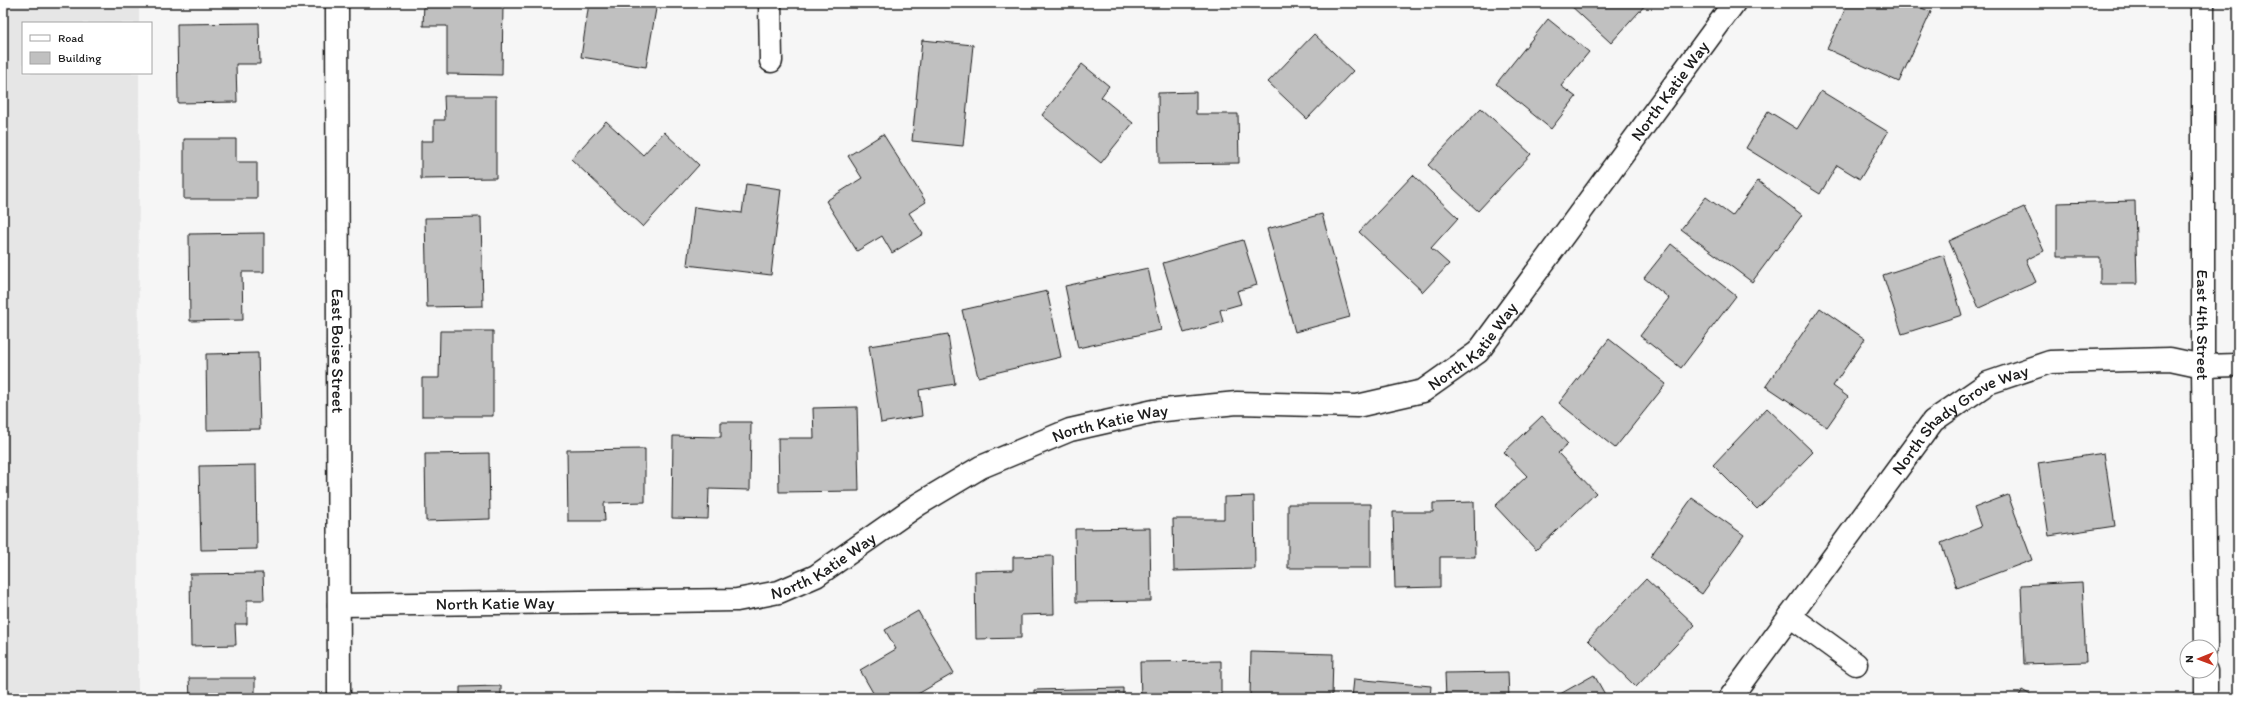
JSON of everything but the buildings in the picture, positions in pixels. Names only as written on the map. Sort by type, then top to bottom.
[{"type":"street","name":"East Boise Street","points":[[337,3],[339,698]]},
{"type":"street","points":[[770,3],[771,61]]},
{"type":"street","name":"North Katie Way","points":[[339,605],[737,600],[779,592],[816,576],[919,504],[981,467],[1070,430],[1154,411],[1237,403],[1357,406],[1423,391],[1478,352],[1734,3]]},
{"type":"street","name":"East 4th Street","points":[[2203,3],[2203,366],[2206,639]]},
{"type":"street","name":"North Shady Grove Way","points":[[1730,698],[1933,421],[1988,382],[2050,362],[2170,359],[2203,366],[2238,365]]},
{"type":"street","points":[[1790,616],[1856,664]]},
{"type":"street","points":[[2206,679],[2206,698]]},
{"type":"shaded area","points":[[3,3],[139,3],[139,22],[22,22],[22,74],[139,74],[138,698],[3,698]]}]
